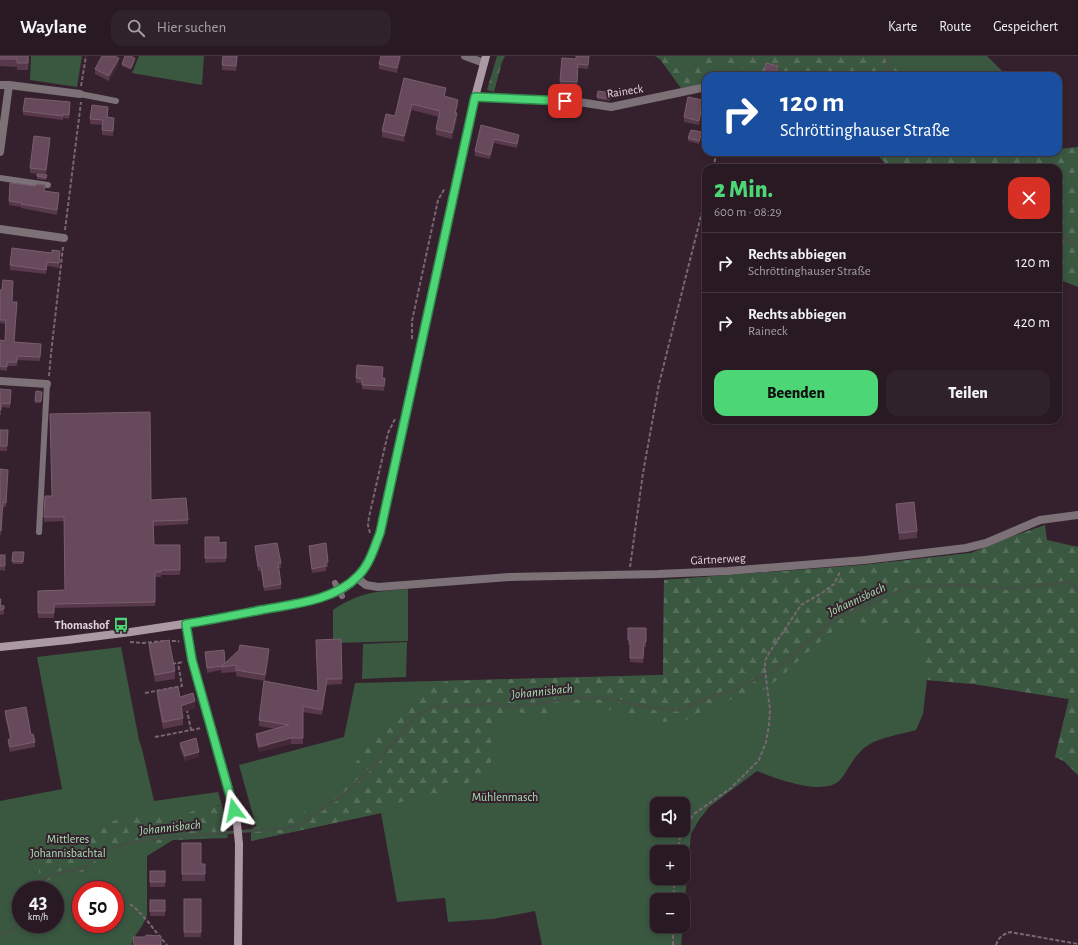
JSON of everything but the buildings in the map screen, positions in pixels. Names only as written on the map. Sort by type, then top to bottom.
[{"type":"main road","points":[[0,647],[85,638],[186,624],[297,603],[327,595],[339,590],[357,578],[369,560],[380,533],[475,97],[485,59]]},
{"type":"main road","points":[[186,624],[192,660],[231,796],[237,824],[239,844],[238,945]]},
{"type":"street","points":[[465,56],[485,59]]},
{"type":"street","points":[[0,152],[4,85],[80,94]]},
{"type":"street","name":"Raineck","points":[[475,97],[580,102],[611,107],[702,88]]},
{"type":"street","points":[[0,229],[64,238]]},
{"type":"street","points":[[0,381],[47,384]]},
{"type":"street","name":"Gärtnerweg","points":[[357,578],[366,586],[378,587],[509,577],[728,571],[844,561],[966,548],[986,543],[1040,520],[1078,515]]},
{"type":"lane","points":[[80,94],[116,101]]},
{"type":"lane","points":[[0,178],[48,185]]},
{"type":"lane","points":[[39,532],[47,384]]},
{"type":"path","points":[[47,384],[49,378],[64,238],[82,101],[80,94],[86,56]]},
{"type":"path","points":[[412,343],[412,321],[438,200],[448,182]]},
{"type":"path","points":[[629,574],[643,472],[659,384],[702,212]]},
{"type":"path","points":[[369,540],[370,533],[368,525],[374,494],[388,433],[397,416]]},
{"type":"path","points":[[690,819],[694,814],[731,788],[759,760],[766,742],[770,710],[765,679],[765,661],[801,605],[834,584],[844,561]]},
{"type":"path","points":[[172,664],[184,662]]},
{"type":"path","points":[[145,693],[182,686],[178,663]]},
{"type":"path","points":[[181,711],[187,710],[191,730]]},
{"type":"path","points":[[155,737],[203,728]]},
{"type":"path","points":[[130,904],[144,916],[167,945]]},
{"type":"path","points":[[996,945],[998,939],[1002,935],[1010,932],[1078,944]]},
{"type":"path","points":[[673,933],[673,945]]},
{"type":"green space","points":[[31,56],[82,56],[77,87],[30,80]]},
{"type":"green space","points":[[139,56],[204,56],[202,85],[132,73]]},
{"type":"green space","points":[[497,56],[505,56],[494,92],[487,90]]},
{"type":"green space","points":[[655,56],[987,56],[1003,72],[702,72],[702,84],[681,88],[660,59]]},
{"type":"green space","points":[[655,56],[668,56],[679,72],[698,65],[701,56],[891,56],[897,72],[754,72],[720,62],[717,72],[702,72],[702,84],[681,88],[660,59]]},
{"type":"green space","points":[[1078,147],[1078,287],[1062,281],[1062,164],[886,164],[878,156],[1062,156],[1062,149]]},
{"type":"green space","points":[[1045,525],[1047,540],[1078,547],[1078,775],[1064,761],[1055,757],[1069,699],[974,684],[927,680],[927,665],[921,648],[910,629],[899,625],[854,622],[838,627],[781,677],[765,689],[719,703],[682,722],[665,722],[598,708],[557,708],[541,717],[535,718],[529,717],[524,713],[516,712],[493,723],[491,731],[491,774],[488,777],[472,781],[445,792],[398,803],[381,813],[251,841],[253,827],[285,821],[313,808],[338,791],[353,766],[385,723],[402,704],[422,691],[447,681],[663,675],[664,580],[864,565],[971,553]]},
{"type":"green space","name":"Mühlenmasch","points":[[1078,547],[1078,775],[1064,761],[1055,757],[1069,699],[974,684],[927,680],[923,714],[916,730],[886,738],[865,747],[841,779],[834,784],[824,787],[800,785],[757,771],[709,807],[691,834],[690,845],[650,845],[650,885],[686,885],[686,893],[650,893],[650,933],[682,933],[681,945],[542,945],[535,911],[493,919],[448,922],[445,898],[397,902],[381,813],[251,841],[251,830],[256,826],[239,765],[344,737],[355,683],[663,675],[664,580],[864,565],[971,553],[987,548]]},
{"type":"green space","points":[[408,589],[408,641],[333,643],[333,610],[351,599],[360,596]]},
{"type":"green space","points":[[407,642],[406,677],[362,679],[363,644]]},
{"type":"green space","name":"Mittleres Johannisbachtal","points":[[121,647],[139,740],[154,801],[218,792],[222,805],[217,805],[227,838],[173,840],[147,856],[147,916],[133,939],[132,945],[0,945],[0,801],[62,789],[37,657]]},
{"type":"green space","name":"Mittleres Johannisbachtal","points":[[222,805],[228,837],[173,840],[147,846],[114,850],[85,871],[55,877],[46,881],[34,881],[39,875],[39,869],[45,854],[54,846],[70,844],[83,840],[112,821],[145,815],[185,814],[202,808]]},
{"type":"waterway","points":[[883,56],[887,58],[888,66],[884,72]]},
{"type":"waterway","points":[[1007,156],[1009,164]]},
{"type":"waterway","points":[[1062,236],[1078,248]]},
{"type":"waterway","name":"Johannisbach","points":[[41,881],[54,874],[84,868],[101,854],[128,843],[150,839],[296,827],[347,792],[377,762],[415,717],[433,707],[494,703],[513,707],[574,698],[606,698],[657,709],[679,710],[707,698],[733,690],[773,671],[832,621],[908,587],[965,585],[1013,589],[1067,582],[1078,590]]},
{"type":"waterway","name":"Johannisbach","points":[[0,934],[12,931]]},
{"type":"place","name":"Thomashof","points":[[121,625]]},
{"type":"route","points":[[234,810],[228,784],[192,660],[186,624],[203,622],[314,599],[349,585],[362,572],[372,556],[380,533],[475,97],[565,101]]}]
